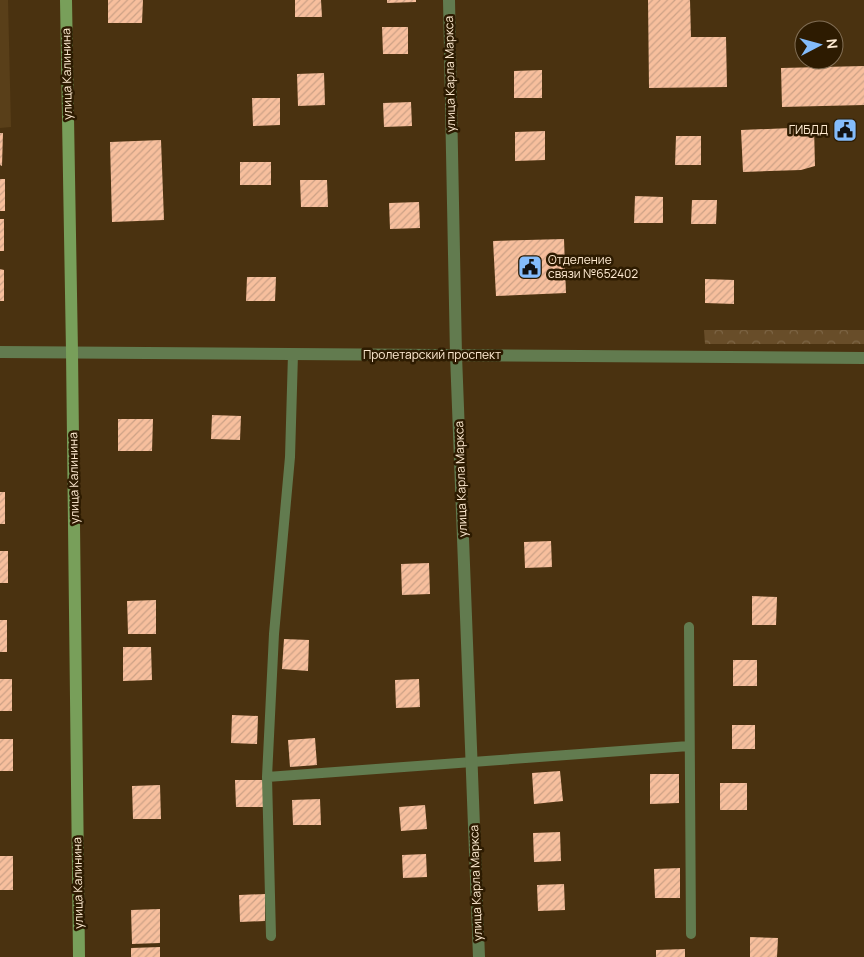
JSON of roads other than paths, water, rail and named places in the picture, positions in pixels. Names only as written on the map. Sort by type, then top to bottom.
[{"type":"main road","name":"улица Калинина","points":[[66,0],[79,957]]},
{"type":"street","name":"улица Карла Маркса","points":[[449,0],[456,355],[479,957]]},
{"type":"street","name":"Пролетарский проспект","points":[[0,352],[864,358]]},
{"type":"lane","points":[[271,936],[267,777],[274,634],[290,456],[293,354]]},
{"type":"lane","points":[[689,627],[691,934]]},
{"type":"lane","points":[[267,777],[689,746]]},
{"type":"place","name":"ГИБДД","points":[[845,130]]},
{"type":"place","name":"Отделение связи №652402","points":[[530,267]]}]
